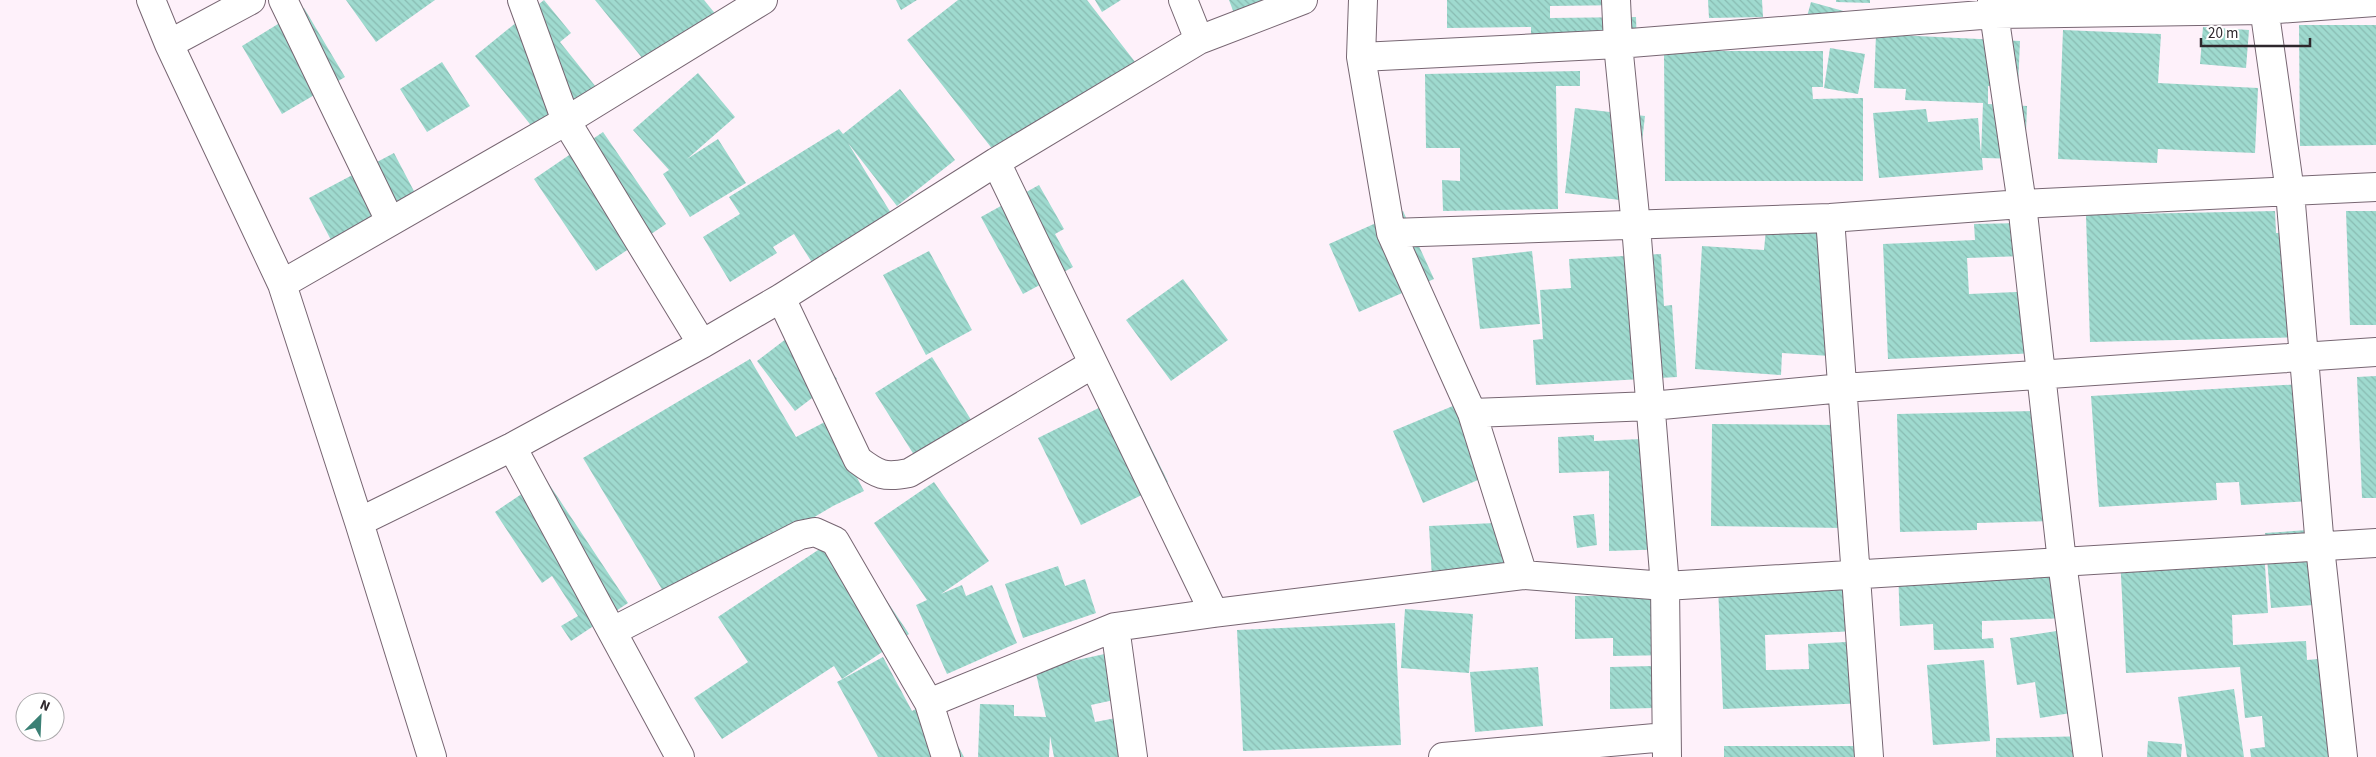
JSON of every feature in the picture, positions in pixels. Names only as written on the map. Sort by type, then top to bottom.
[{"type":"street","points":[[151,0],[169,44],[282,284],[432,757]]},
{"type":"street","points":[[169,44],[251,0]]},
{"type":"street","points":[[284,0],[390,221]]},
{"type":"street","points":[[522,0],[566,121],[702,344]]},
{"type":"street","points":[[282,284],[566,121],[763,0]]},
{"type":"street","points":[[1183,0],[1199,40]]},
{"type":"street","points":[[359,522],[512,447],[702,344],[781,298],[996,162],[1199,40],[1304,0]]},
{"type":"street","points":[[1363,0],[1361,57],[1391,233],[1472,413],[1523,575]]},
{"type":"street","points":[[1443,757],[1666,747],[1666,586],[1636,226],[1618,44],[1616,0]]},
{"type":"street","points":[[1361,57],[1618,44],[1993,7],[2263,5],[2376,2]]},
{"type":"street","points":[[2263,5],[2290,192],[2320,547],[2343,757]]},
{"type":"street","points":[[1993,7],[2022,204],[2062,562],[2088,757]]},
{"type":"street","points":[[996,162],[1214,613]]},
{"type":"street","points":[[1391,233],[1830,218],[2022,204],[2376,187]]},
{"type":"street","points":[[1830,218],[1869,757]]},
{"type":"street","points":[[781,298],[858,460],[874,472],[890,477],[909,473],[1094,364]]},
{"type":"street","points":[[1472,413],[1651,406],[1843,388],[2376,352]]},
{"type":"street","points":[[512,447],[680,757]]},
{"type":"street","points":[[613,631],[800,535],[815,532],[835,541],[929,703],[946,757]]},
{"type":"street","points":[[929,703],[1115,628],[1214,613],[1523,575],[1666,586],[2376,543]]},
{"type":"street","points":[[1115,628],[1133,757]]},
{"type":"building","points":[[346,0],[435,0],[376,42]]},
{"type":"building","points":[[544,0],[571,33],[560,42],[596,87],[538,134],[475,56]]},
{"type":"building","points":[[595,0],[704,0],[722,22],[656,75]]},
{"type":"building","points":[[896,0],[917,0],[901,10]]},
{"type":"building","points":[[958,0],[1087,0],[1139,67],[1008,169],[907,40]]},
{"type":"building","points":[[1095,0],[1121,0],[1102,12]]},
{"type":"building","points":[[1229,0],[1275,0],[1235,16]]},
{"type":"building","points":[[1447,0],[1630,0],[1630,5],[1550,6],[1550,18],[1636,17],[1637,49],[1531,50],[1531,27],[1447,28]]},
{"type":"building","points":[[1708,0],[1762,0],[1763,17],[1709,18]]},
{"type":"building","points":[[1836,0],[1870,0],[1870,3],[1836,2]]},
{"type":"building","points":[[1811,2],[1847,12],[1805,24]]},
{"type":"building","points":[[304,8],[345,77],[282,114],[242,46]]},
{"type":"building","points":[[2299,25],[2376,25],[2376,145],[2300,146]]},
{"type":"building","points":[[2203,27],[2249,30],[2246,68],[2200,64]]},
{"type":"building","points":[[2063,30],[2161,34],[2158,83],[2258,88],[2255,153],[2158,149],[2157,163],[2058,159]]},
{"type":"building","points":[[1876,34],[2020,41],[2018,87],[1988,86],[1988,104],[2027,106],[2025,159],[1982,158],[1983,170],[1879,178],[1873,113],[1926,109],[1928,122],[1978,118],[1981,155],[1983,103],[1905,100],[1906,89],[1874,88]]},
{"type":"building","points":[[1830,48],[1865,54],[1858,94],[1824,88]]},
{"type":"building","points":[[1664,51],[1823,51],[1823,87],[1812,87],[1813,99],[1863,98],[1863,181],[1665,181]]},
{"type":"building","points":[[442,62],[470,106],[427,132],[400,89]]},
{"type":"building","points":[[1580,71],[1580,86],[1556,86],[1558,209],[1443,211],[1442,180],[1460,181],[1460,148],[1426,148],[1425,74]]},
{"type":"building","points":[[698,73],[735,117],[687,159],[718,139],[746,183],[690,217],[663,174],[669,170],[633,130]]},
{"type":"building","points":[[900,89],[955,160],[897,206],[848,143],[897,223],[818,272],[794,234],[773,247],[777,253],[730,282],[703,237],[740,214],[729,197],[839,129],[843,134]]},
{"type":"building","points":[[1575,108],[1645,116],[1635,202],[1565,193]]},
{"type":"building","points":[[603,132],[666,224],[596,271],[534,179]]},
{"type":"building","points":[[394,153],[426,214],[353,252],[343,233],[331,240],[309,198]]},
{"type":"building","points":[[1039,185],[1064,229],[1055,234],[1073,267],[1023,294],[981,217]]},
{"type":"building","points":[[1403,211],[1434,279],[1359,312],[1329,244]]},
{"type":"building","points":[[2275,211],[2276,233],[2307,233],[2310,337],[2090,342],[2086,215]]},
{"type":"building","points":[[2346,211],[2376,211],[2376,325],[2350,325]]},
{"type":"building","points":[[2022,223],[2023,256],[1967,258],[1969,294],[2040,291],[2043,353],[1888,359],[1883,244],[1975,240],[1974,224]]},
{"type":"building","points":[[1766,229],[1844,234],[1846,357],[1782,353],[1781,375],[1695,369],[1702,246],[1764,250]]},
{"type":"building","points":[[929,251],[972,330],[926,355],[883,275]]},
{"type":"building","points":[[1532,251],[1540,324],[1480,329],[1472,258]]},
{"type":"building","points":[[1661,254],[1664,306],[1672,305],[1677,377],[1536,385],[1533,340],[1543,339],[1540,290],[1571,288],[1569,259]]},
{"type":"building","points":[[1183,279],[1228,340],[1171,381],[1126,320]]},
{"type":"building","points":[[799,329],[837,379],[795,411],[757,361]]},
{"type":"building","points":[[932,357],[973,423],[916,458],[875,393]]},
{"type":"building","points":[[750,359],[796,437],[844,412],[853,470],[864,491],[833,506],[698,586],[675,611],[583,458]]},
{"type":"building","points":[[2376,376],[2376,498],[2362,498],[2357,377]]},
{"type":"building","points":[[2320,383],[2328,500],[2241,505],[2239,482],[2216,483],[2217,500],[2099,507],[2091,396]]},
{"type":"building","points":[[1125,395],[1168,482],[1081,525],[1038,438]]},
{"type":"building","points":[[1472,398],[1502,470],[1423,503],[1393,431]]},
{"type":"building","points":[[2035,411],[2037,462],[2054,462],[2056,521],[1977,523],[1977,530],[1900,532],[1897,414]]},
{"type":"building","points":[[1712,424],[1841,425],[1844,528],[1711,526]]},
{"type":"building","points":[[1594,435],[1594,441],[1666,438],[1671,549],[1609,551],[1609,471],[1559,473],[1558,437]]},
{"type":"building","points":[[545,478],[628,603],[571,641],[561,626],[578,616],[552,576],[542,583],[495,512]]},
{"type":"building","points":[[934,482],[989,561],[941,594],[962,585],[966,596],[992,585],[1017,643],[947,674],[916,605],[927,600],[874,523]]},
{"type":"building","points":[[1594,514],[1597,545],[1577,548],[1573,516]]},
{"type":"building","points":[[1517,522],[1519,574],[1432,578],[1429,526]]},
{"type":"building","points":[[2322,529],[2327,604],[2271,608],[2265,533]]},
{"type":"building","points":[[842,534],[909,634],[842,679],[834,666],[722,739],[694,698],[748,662],[718,617]]},
{"type":"building","points":[[2264,550],[2268,613],[2232,615],[2233,645],[2306,641],[2307,660],[2340,657],[2350,757],[2251,757],[2250,749],[2265,747],[2262,716],[2245,718],[2240,667],[2126,673],[2120,557]]},
{"type":"building","points":[[2069,564],[2071,618],[1982,621],[1982,639],[1993,638],[1994,648],[1934,650],[1933,624],[1900,626],[1898,569]]},
{"type":"building","points":[[1058,566],[1065,586],[1085,579],[1096,613],[1023,638],[1005,584]]},
{"type":"building","points":[[1856,580],[1858,631],[1765,635],[1766,670],[1809,669],[1808,644],[1865,641],[1868,703],[1723,709],[1718,585]]},
{"type":"building","points":[[1674,595],[1675,655],[1613,656],[1613,638],[1575,639],[1575,596]]},
{"type":"building","points":[[1405,609],[1473,614],[1469,673],[1401,668]]},
{"type":"building","points":[[1395,623],[1401,745],[1243,751],[1237,630]]},
{"type":"building","points":[[2070,629],[2083,711],[2040,718],[2035,682],[2017,685],[2010,638]]},
{"type":"building","points":[[1114,652],[1123,698],[1091,705],[1095,722],[1132,715],[1141,757],[1054,757],[1050,736],[1049,757],[978,757],[980,704],[1014,705],[1014,716],[1046,717],[1035,669]]},
{"type":"building","points":[[883,657],[912,711],[933,700],[964,757],[878,757],[837,682]]},
{"type":"building","points":[[1984,660],[1990,741],[1933,745],[1927,665]]},
{"type":"building","points":[[1653,666],[1654,708],[1610,709],[1610,667]]},
{"type":"building","points":[[1538,667],[1543,726],[1475,732],[1470,672]]},
{"type":"building","points":[[2234,689],[2244,757],[2187,757],[2178,697]]},
{"type":"building","points":[[2095,736],[2095,757],[1996,757],[1996,738]]},
{"type":"building","points":[[2148,741],[2182,744],[2181,757],[2147,757]]},
{"type":"building","points":[[1724,746],[1870,746],[1870,757],[1724,757]]}]
